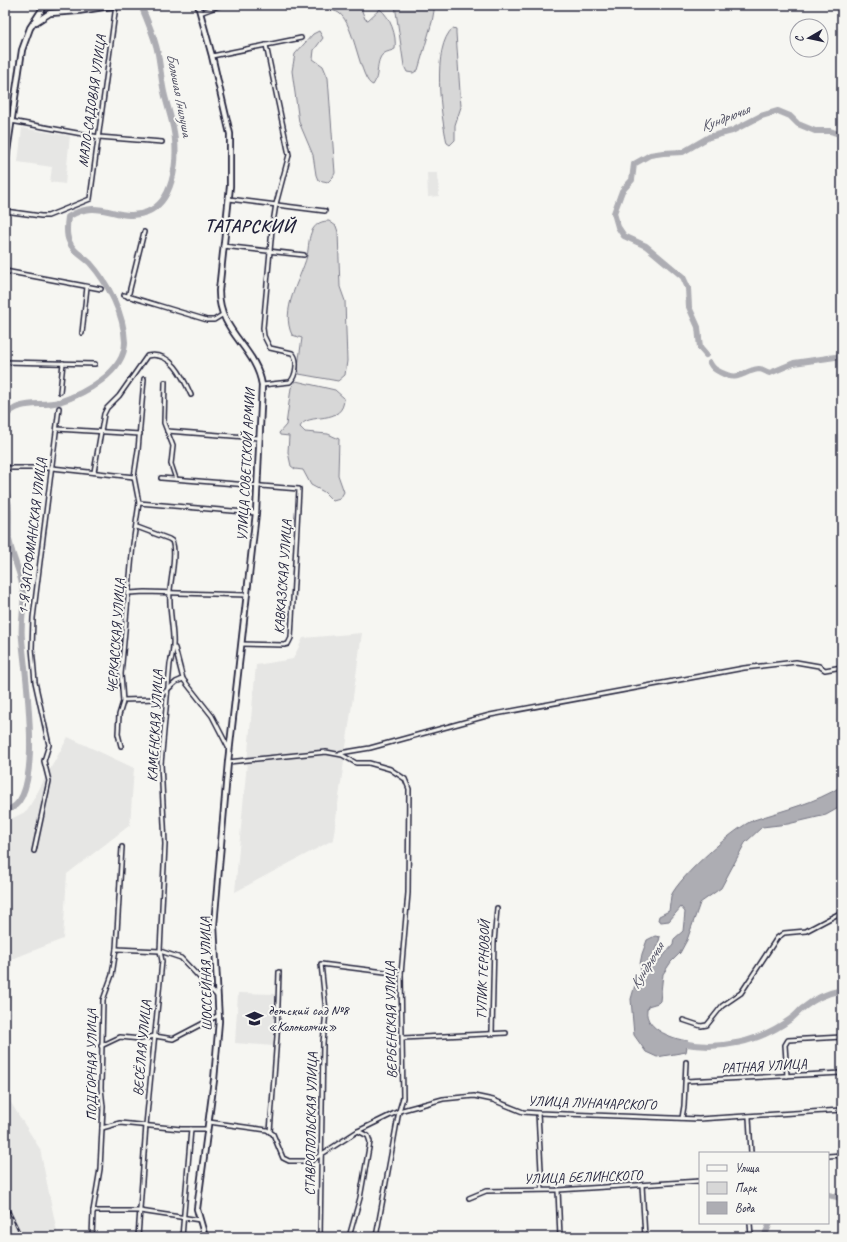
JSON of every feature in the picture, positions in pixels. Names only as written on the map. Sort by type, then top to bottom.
[{"type":"main road","points":[[5,165],[22,50],[34,23],[45,5],[50,13]]},
{"type":"main road","points":[[34,23],[50,13],[85,11],[116,5]]},
{"type":"main road","name":"УЛИЦА СОВЕТСКОЙ АРМИИ","points":[[198,5],[212,56],[230,134],[231,170],[218,291],[219,308],[222,315],[258,368],[262,385],[256,513],[232,726]]},
{"type":"main road","name":"ШОССЕЙНАЯ УЛИЦА","points":[[205,1237],[197,1209],[209,1122],[219,1015],[214,925],[232,726]]},
{"type":"street","name":"МАЛО-САДОВАЯ УЛИЦА","points":[[5,211],[48,216],[90,199],[116,5]]},
{"type":"street","points":[[200,13],[221,5]]},
{"type":"street","points":[[212,56],[302,38]]},
{"type":"street","points":[[262,385],[290,382],[293,378],[296,361],[292,353],[270,348],[264,336],[263,318],[276,204],[289,155],[266,45]]},
{"type":"street","points":[[11,121],[99,137],[162,142]]},
{"type":"street","points":[[229,199],[325,211]]},
{"type":"street","points":[[144,232],[126,296],[207,320],[214,320],[222,315]]},
{"type":"street","points":[[224,246],[304,255]]},
{"type":"street","points":[[5,271],[101,289]]},
{"type":"street","points":[[82,334],[87,287]]},
{"type":"street","points":[[94,472],[104,414],[107,408],[119,396],[147,356],[154,354],[170,360],[191,395]]},
{"type":"street","points":[[5,362],[95,364]]},
{"type":"street","points":[[60,392],[63,363]]},
{"type":"street","name":"ЧЕРКАССКАЯ УЛИЦА","points":[[121,746],[118,734],[122,700],[122,674],[133,544],[139,503],[134,477],[140,434],[144,378]]},
{"type":"street","points":[[164,382],[164,416],[167,431],[173,446],[170,464],[176,479]]},
{"type":"street","name":"1-Я ЗАГОФМАНСКАЯ УЛИЦА","points":[[34,851],[49,781],[44,761],[49,745],[35,682],[32,648],[33,618],[59,408]]},
{"type":"street","points":[[57,428],[140,434]]},
{"type":"street","points":[[167,431],[259,438]]},
{"type":"street","points":[[5,468],[52,468],[134,477]]},
{"type":"street","points":[[160,478],[257,484]]},
{"type":"street","name":"КАВКАЗСКАЯ УЛИЦА","points":[[242,644],[284,645],[288,644],[291,638],[299,488],[257,484]]},
{"type":"street","points":[[139,503],[256,513]]},
{"type":"street","name":"КАМЕНСКАЯ УЛИЦА","points":[[136,527],[172,541],[174,548],[170,592],[174,644],[173,656],[170,664],[161,764],[165,862]]},
{"type":"street","points":[[129,593],[170,592],[247,595]]},
{"type":"street","points":[[174,644],[183,679],[212,716],[229,749]]},
{"type":"street","points":[[228,762],[326,752],[338,754],[370,748],[490,716],[744,668],[796,662],[819,666],[825,670],[842,667]]},
{"type":"street","points":[[122,700],[157,699],[168,691],[176,682],[183,679]]},
{"type":"street","name":"ВЕРБЕНСКАЯ УЛИЦА","points":[[338,754],[356,763],[386,767],[398,773],[408,783],[410,800],[408,893],[401,974],[403,1098],[399,1111],[376,1237]]},
{"type":"street","name":"ПОДГОРНАЯ УЛИЦА","points":[[92,1237],[93,1211],[100,1169],[102,1128],[102,1000],[112,976],[116,949],[122,847]]},
{"type":"street","name":"ВЕСЁЛАЯ УЛИЦА","points":[[138,1237],[146,1125],[162,961],[160,951],[165,862]]},
{"type":"street","name":"ТУПИК ТЕРНОВОЙ","points":[[492,1032],[494,942],[497,908]]},
{"type":"street","points":[[682,1020],[701,1026],[707,1025],[722,1006],[741,993],[777,938],[784,933],[806,931],[842,912]]},
{"type":"street","points":[[116,949],[160,951],[175,955],[186,961],[219,998]]},
{"type":"street","name":"СТАВРОПОЛЬСКАЯ УЛИЦА","points":[[320,1237],[323,1043],[326,1011],[321,964],[401,974]]},
{"type":"street","points":[[209,1122],[256,1128],[270,1132],[277,1036],[279,972]]},
{"type":"street","points":[[101,1046],[120,1037],[140,1039],[155,1036],[173,1039],[219,1015]]},
{"type":"street","name":"ТУПИК ТЕРНОВОЙ","points":[[403,1038],[492,1032],[506,1033]]},
{"type":"street","points":[[786,1076],[785,1045],[788,1040],[842,1037]]},
{"type":"street","points":[[682,1118],[686,1081],[686,1062]]},
{"type":"street","name":"РАТНАЯ УЛИЦА","points":[[686,1081],[842,1073]]},
{"type":"street","name":"УЛИЦА ЛУНАЧАРСКОГО","points":[[270,1132],[273,1134],[281,1155],[286,1160],[307,1162],[358,1131],[399,1111],[429,1102],[467,1096],[493,1100],[523,1112],[538,1113],[682,1118],[749,1117],[842,1110]]},
{"type":"street","points":[[538,1113],[542,1189]]},
{"type":"street","points":[[749,1117],[750,1152]]},
{"type":"street","points":[[102,1128],[120,1123],[207,1130]]},
{"type":"street","points":[[182,1237],[191,1129]]},
{"type":"street","points":[[349,1237],[360,1198],[370,1142],[368,1136],[358,1131]]},
{"type":"street","points":[[829,1156],[842,1155]]},
{"type":"street","name":"УЛИЦА БЕЛИНСКОГО","points":[[469,1198],[486,1191],[542,1189],[558,1190],[699,1182]]},
{"type":"street","points":[[642,1186],[645,1237]]},
{"type":"street","points":[[558,1190],[560,1237]]},
{"type":"street","points":[[93,1211],[104,1209],[140,1212],[200,1220]]},
{"type":"street","points":[[750,1224],[751,1237]]},
{"type":"shaded area","points":[[22,128],[70,136],[65,184],[50,182],[52,167],[18,162]]},
{"type":"shaded area","points":[[427,173],[438,173],[439,196],[428,197]]},
{"type":"shaded area","points":[[362,633],[333,840],[235,892],[256,665],[293,659],[303,638]]},
{"type":"shaded area","points":[[68,737],[134,768],[130,825],[67,874],[63,939],[12,959],[6,1095],[40,1149],[58,1237],[5,1237],[5,822],[27,811]]},
{"type":"shaded area","name":"детский сад №8 «Колоколчик»","points":[[238,993],[276,994],[273,1046],[235,1043]]},
{"type":"green space","points":[[325,5],[363,5],[362,11],[365,19],[368,20],[380,9],[390,21],[394,32],[395,49],[383,54],[381,57],[373,85],[368,81],[364,74],[345,19],[338,12],[327,9]]},
{"type":"green space","points":[[395,5],[435,5],[432,22],[418,70],[413,73],[407,72],[404,66]]},
{"type":"green space","points":[[453,28],[456,29],[461,107],[455,125],[455,140],[450,145],[447,143],[442,116],[440,100],[440,66],[442,50],[446,37]]},
{"type":"green space","points":[[319,31],[323,38],[314,50],[313,59],[323,66],[328,78],[335,173],[328,182],[318,180],[316,175],[313,155],[299,122],[292,71],[295,54],[313,34]]},
{"type":"green space","points":[[329,221],[336,226],[338,232],[340,287],[345,301],[347,361],[345,375],[338,381],[299,374],[298,366],[302,338],[292,335],[288,315],[292,295],[307,256],[311,232],[318,224]]},
{"type":"green space","points":[[296,381],[335,390],[344,398],[342,407],[338,413],[332,416],[304,422],[300,427],[305,432],[328,434],[339,439],[338,475],[344,492],[340,499],[333,501],[324,492],[311,485],[303,470],[295,469],[291,466],[288,452],[289,436],[280,435],[279,433],[286,425],[291,388]]},
{"type":"water","points":[[842,786],[842,806],[826,815],[788,824],[762,827],[745,843],[721,888],[700,903],[687,940],[680,953],[671,962],[663,974],[660,1001],[648,1006],[647,1013],[653,1026],[659,1031],[674,1038],[688,1041],[686,1052],[657,1057],[646,1052],[634,1035],[631,999],[635,985],[642,980],[640,964],[647,940],[655,936],[660,937],[654,960],[658,962],[673,945],[674,939],[683,931],[685,912],[681,907],[669,921],[661,922],[658,920],[659,916],[669,911],[671,896],[676,888],[696,865],[721,842],[745,824],[810,802]]},
{"type":"waterway","name":"Большая Гнилуша","points":[[5,417],[11,411],[23,406],[59,402],[80,393],[91,387],[111,372],[123,353],[125,342],[124,331],[114,300],[109,289],[97,271],[90,263],[75,251],[71,245],[67,236],[67,226],[68,217],[80,211],[90,209],[100,209],[127,215],[137,215],[147,212],[156,207],[163,200],[172,181],[175,160],[172,120],[164,94],[157,48],[141,5]]},
{"type":"waterway","name":"Кундрючья","points":[[706,355],[700,348],[698,327],[689,307],[688,288],[683,277],[646,246],[624,236],[618,227],[614,213],[622,191],[632,180],[634,164],[650,155],[683,152],[709,137],[732,131],[761,116],[778,111],[790,116],[798,124],[815,131],[830,131],[842,135]]},
{"type":"waterway","name":"Кундрючья","points":[[710,363],[716,370],[728,375],[737,376],[759,369],[770,373],[794,363],[842,356]]},
{"type":"waterway","name":"Большая Гнилуша","points":[[5,487],[9,506],[10,545],[21,578],[23,591],[22,633],[29,705],[30,734],[26,786],[18,803],[5,810]]},
{"type":"waterway","name":"Кундрючья","points":[[681,1043],[710,1046],[725,1045],[753,1039],[780,1026],[808,1004],[826,994],[842,990]]},
{"type":"waterway","name":"Кундрючья","points":[[829,1195],[842,1198]]},
{"type":"waterway","name":"Кундрючья","points":[[764,1237],[770,1224]]},
{"type":"railway","points":[[5,24],[8,5]]},
{"type":"railway","points":[[5,1202],[22,1237]]},
{"type":"place","name":"детский сад №8 «Колоколчик»","points":[[255,1018]]},
{"type":"district","name":"ТАТАРСКИЙ","points":[[250,226]]}]
